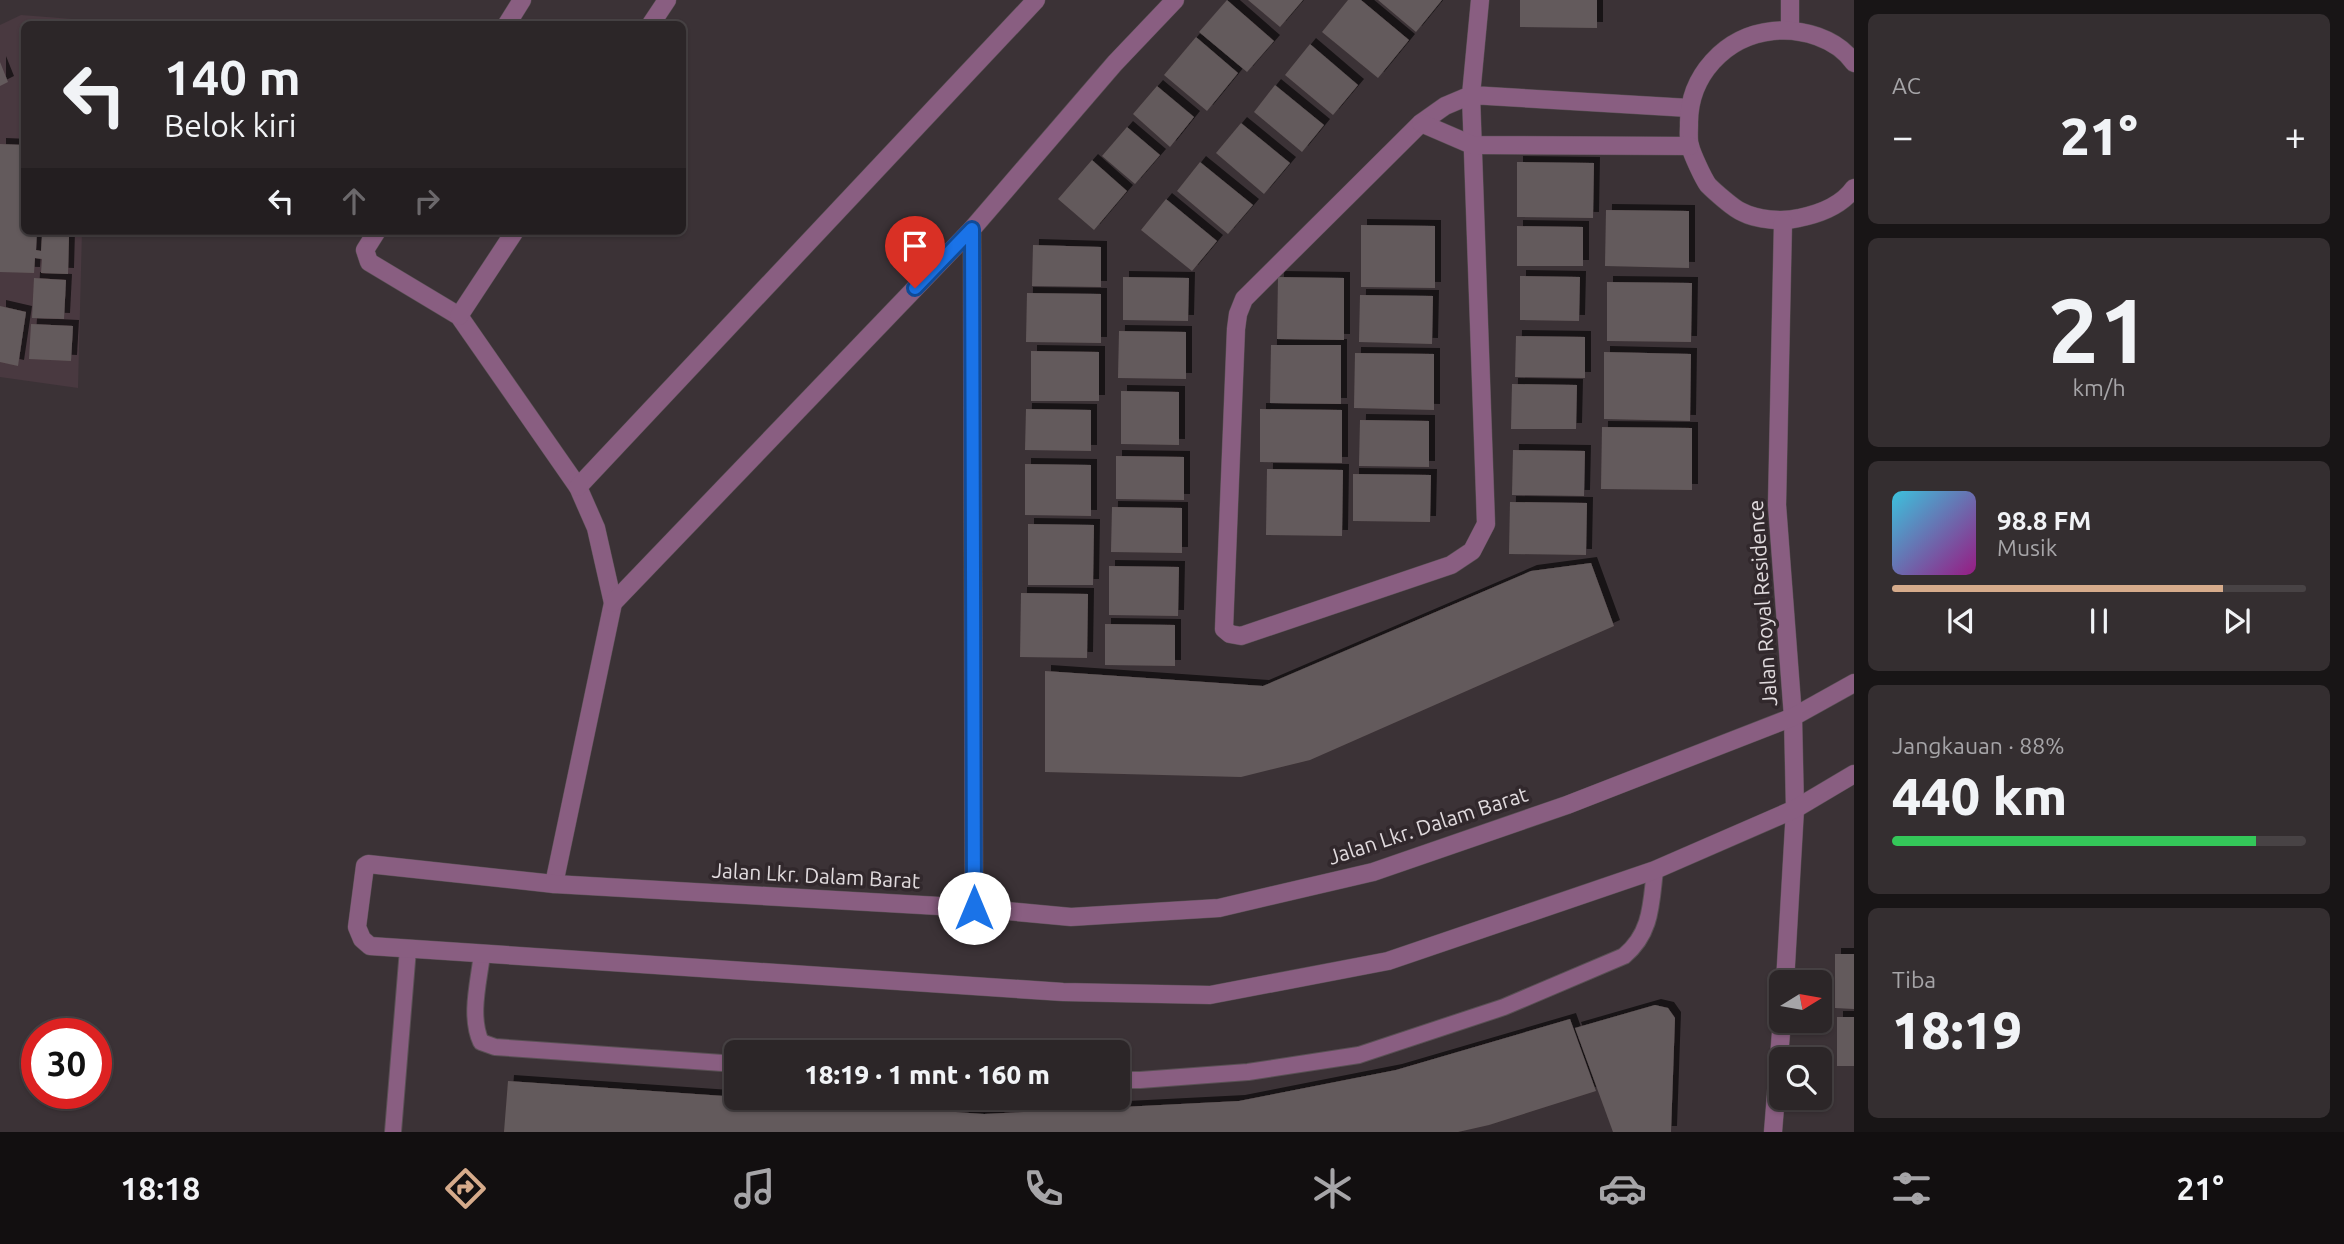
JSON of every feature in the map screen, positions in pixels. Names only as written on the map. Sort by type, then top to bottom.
[{"type":"street","points":[[510,21],[522,0]]},
{"type":"street","points":[[652,13],[667,0]]},
{"type":"street","points":[[578,487],[1036,0]]},
{"type":"street","points":[[613,603],[972,229],[1115,63],[1175,0]]},
{"type":"street","points":[[1480,0],[1471,95],[1486,524],[1472,551],[1451,565],[1241,636],[1230,635],[1224,629],[1238,314],[1244,299],[1421,123],[1445,106],[1471,95],[1689,108]]},
{"type":"street","points":[[1790,0],[1790,29]]},
{"type":"street","points":[[1854,63],[1850,57],[1822,38],[1790,29],[1755,33],[1724,49],[1701,76],[1689,108],[1690,146],[1708,185],[1741,212],[1783,222],[1818,215],[1849,195],[1854,188]]},
{"type":"street","points":[[1421,123],[1472,145],[1690,146]]},
{"type":"street","name":"Jalan Royal Residence","points":[[1783,222],[1777,505],[1793,717],[1795,809],[1786,970]]},
{"type":"street","points":[[972,229],[974,908]]},
{"type":"street","points":[[374,235],[365,250],[369,262],[459,316],[578,487],[596,528],[613,603],[554,884]]},
{"type":"street","points":[[459,316],[512,235]]},
{"type":"street","name":"Jalan Lkr. Dalam Barat","points":[[408,949],[370,946],[362,939],[357,927],[365,866],[368,864],[554,884],[974,908],[1071,917],[1219,908],[1373,872],[1567,805],[1793,717],[1854,683]]},
{"type":"street","points":[[408,949],[1063,992],[1210,995],[1388,961],[1655,870],[1795,809],[1854,774]]},
{"type":"street","points":[[1773,1132],[1781,1033]]},
{"type":"lane","points":[[1130,1080],[1248,1072],[1359,1055],[1504,1007],[1624,956],[1634,948],[1649,919],[1655,870]]},
{"type":"lane","points":[[393,1132],[408,949]]},
{"type":"lane","points":[[482,954],[476,1002],[477,1032],[481,1042],[495,1047],[724,1063]]},
{"type":"shaded area","points":[[21,15],[85,20],[21,21],[21,235],[82,235],[78,388],[0,377],[0,25]]},
{"type":"building","points":[[1227,0],[1274,41],[1247,72],[1199,32]]},
{"type":"building","points":[[1248,0],[1303,0],[1280,27]]},
{"type":"building","points":[[1348,0],[1361,0],[1409,40],[1378,78],[1322,32]]},
{"type":"building","points":[[1378,0],[1442,0],[1416,32]]},
{"type":"building","points":[[1520,0],[1597,0],[1597,28],[1520,27]]},
{"type":"building","points":[[1196,37],[1238,73],[1207,111],[1164,75]]},
{"type":"building","points":[[1310,44],[1358,85],[1333,115],[1285,75]]},
{"type":"building","points":[[0,62],[8,82],[0,86]]},
{"type":"building","points":[[1275,85],[1324,125],[1302,152],[1254,112]]},
{"type":"building","points":[[1157,86],[1194,117],[1170,147],[1133,114]]},
{"type":"building","points":[[1241,123],[1290,163],[1264,194],[1216,153]]},
{"type":"building","points":[[1127,127],[1160,155],[1135,184],[1102,156]]},
{"type":"building","points":[[0,144],[21,145],[21,235],[37,235],[36,250],[41,251],[42,236],[69,237],[68,274],[41,273],[42,259],[35,258],[34,273],[0,272]]},
{"type":"building","points":[[1092,160],[1127,191],[1094,230],[1058,199]]},
{"type":"building","points":[[1200,162],[1253,205],[1228,234],[1177,191]]},
{"type":"building","points":[[1517,162],[1594,163],[1593,218],[1517,217]]},
{"type":"building","points":[[1166,199],[1217,241],[1192,271],[1141,230]]},
{"type":"building","points":[[1606,210],[1689,211],[1689,268],[1605,266]]},
{"type":"building","points":[[1361,225],[1435,226],[1435,288],[1361,287]]},
{"type":"building","points":[[1517,226],[1583,227],[1583,266],[1517,266]]},
{"type":"building","points":[[1033,245],[1101,247],[1101,287],[1032,286]]},
{"type":"building","points":[[1520,276],[1580,277],[1579,321],[1520,320]]},
{"type":"building","points":[[1123,277],[1189,278],[1188,321],[1123,320]]},
{"type":"building","points":[[1278,277],[1344,278],[1344,340],[1277,339]]},
{"type":"building","points":[[34,278],[66,280],[64,319],[32,318]]},
{"type":"building","points":[[1607,282],[1692,283],[1691,342],[1607,341]]},
{"type":"building","points":[[1027,293],[1101,294],[1101,343],[1026,342]]},
{"type":"building","points":[[1360,295],[1433,296],[1432,344],[1359,342]]},
{"type":"building","points":[[0,306],[26,312],[18,366],[0,362]]},
{"type":"building","points":[[31,324],[73,326],[71,361],[29,359]]},
{"type":"building","points":[[1119,331],[1186,332],[1186,379],[1118,378]]},
{"type":"building","points":[[1516,336],[1585,337],[1585,378],[1515,377]]},
{"type":"building","points":[[1271,345],[1341,345],[1341,404],[1270,403]]},
{"type":"building","points":[[1031,351],[1099,352],[1099,401],[1031,401]]},
{"type":"building","points":[[1604,352],[1691,354],[1690,421],[1604,419]]},
{"type":"building","points":[[1355,353],[1434,354],[1434,410],[1354,408]]},
{"type":"building","points":[[1512,384],[1577,385],[1576,429],[1511,429]]},
{"type":"building","points":[[1121,391],[1179,392],[1179,445],[1121,444]]},
{"type":"building","points":[[1026,409],[1091,410],[1091,451],[1025,450]]},
{"type":"building","points":[[1260,409],[1342,410],[1342,463],[1260,462]]},
{"type":"building","points":[[1360,420],[1429,421],[1429,467],[1359,466]]},
{"type":"building","points":[[1602,427],[1692,428],[1692,490],[1601,489]]},
{"type":"building","points":[[1513,450],[1585,451],[1584,496],[1512,495]]},
{"type":"building","points":[[1116,456],[1184,457],[1184,500],[1116,499]]},
{"type":"building","points":[[1025,464],[1091,465],[1091,516],[1025,515]]},
{"type":"building","points":[[1267,469],[1343,470],[1342,536],[1266,535]]},
{"type":"building","points":[[1353,474],[1431,475],[1430,522],[1353,521]]},
{"type":"building","points":[[1510,502],[1587,503],[1586,555],[1509,554]]},
{"type":"building","points":[[1112,507],[1182,508],[1182,553],[1111,552]]},
{"type":"building","points":[[1028,524],[1094,525],[1093,585],[1028,585]]},
{"type":"building","points":[[1591,563],[1614,626],[1310,760],[1241,777],[1045,772],[1045,671],[1263,686],[1531,571]]},
{"type":"building","points":[[1109,566],[1179,567],[1178,616],[1109,615]]},
{"type":"building","points":[[1021,593],[1088,594],[1087,658],[1020,657]]},
{"type":"building","points":[[1105,624],[1175,625],[1175,666],[1105,665]]},
{"type":"building","points":[[1835,954],[1854,954],[1854,1009],[1835,1008]]},
{"type":"building","points":[[1655,1005],[1668,1008],[1675,1018],[1671,1132],[1613,1132],[1575,1028]]},
{"type":"building","points":[[1837,1017],[1854,1017],[1854,1066],[1837,1066]]},
{"type":"building","points":[[1570,1019],[1596,1091],[1489,1125],[1458,1132],[504,1132],[508,1081],[724,1096],[724,1110],[926,1110],[984,1114],[1130,1110],[1130,1107],[1239,1101],[1396,1070]]},
{"type":"route","points":[[915,288],[972,229],[974,908]]}]
